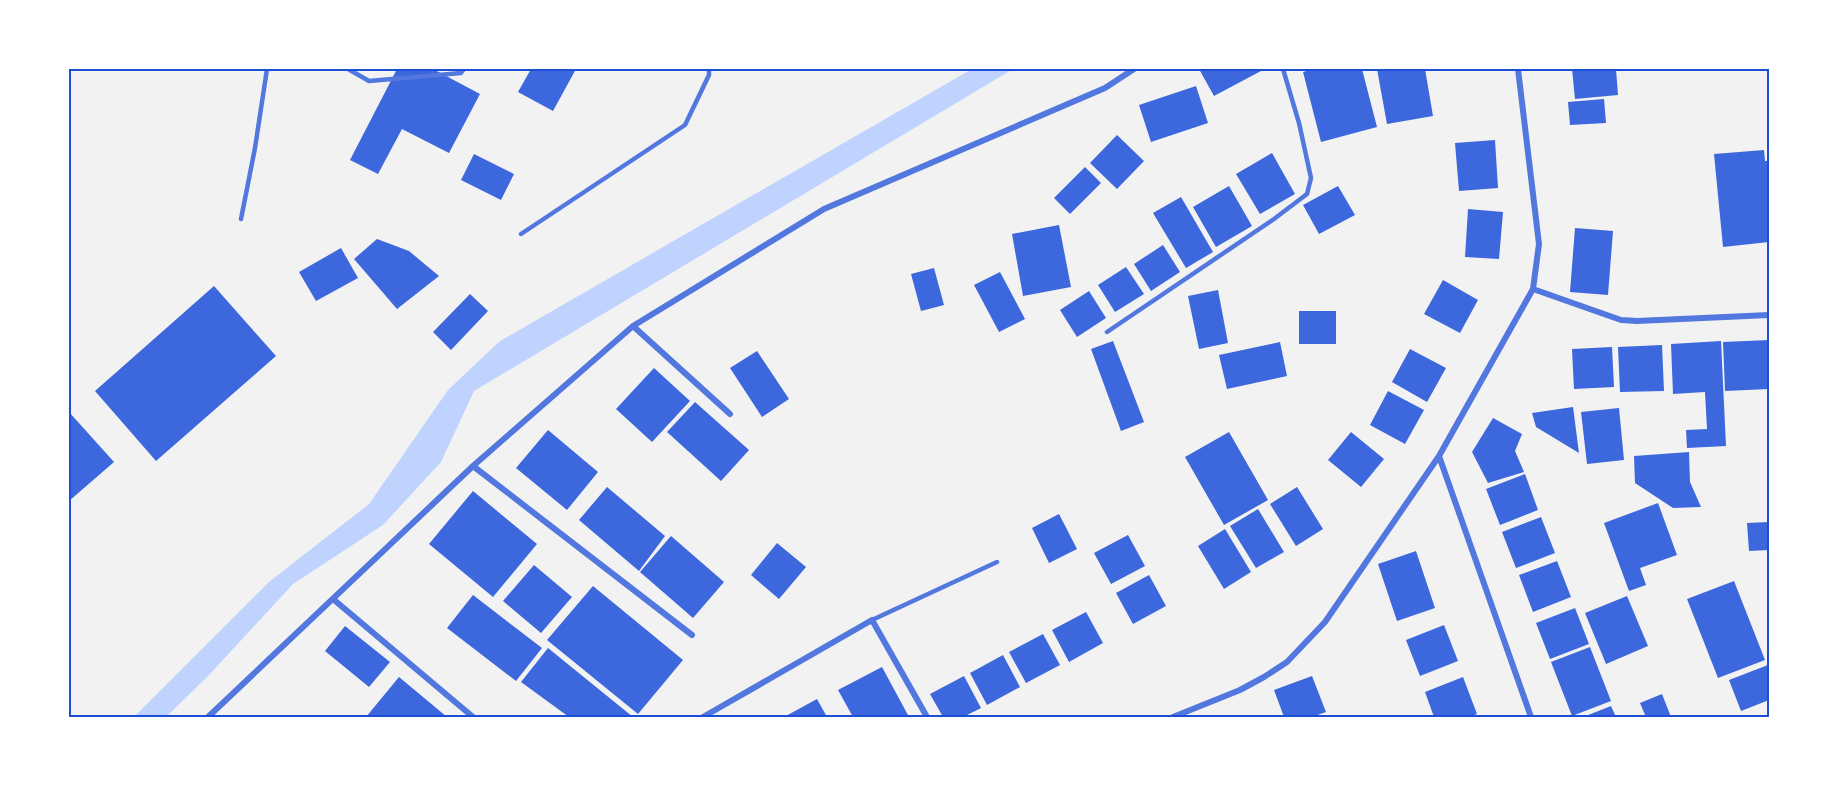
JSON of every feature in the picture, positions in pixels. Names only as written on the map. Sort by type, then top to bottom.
[{"type":"street","points":[[208,717],[473,466],[633,326],[824,209],[1105,88],[1134,69]]},
{"type":"street","points":[[1173,717],[1240,690],[1264,677],[1287,662],[1325,622],[1439,456],[1533,289],[1539,244],[1518,69]]},
{"type":"street","points":[[1533,289],[1621,320],[1769,315]]},
{"type":"street","points":[[633,326],[730,414]]},
{"type":"street","points":[[1439,456],[1532,717]]},
{"type":"street","points":[[473,466],[692,635]]},
{"type":"street","points":[[333,599],[473,717]]},
{"type":"street","points":[[703,717],[872,620],[927,717]]},
{"type":"lane","points":[[241,219],[267,69]]},
{"type":"lane","points":[[348,69],[369,81],[461,73],[464,69]]},
{"type":"lane","points":[[521,234],[686,125],[709,75],[709,69]]},
{"type":"lane","points":[[1107,332],[1274,219],[1307,194],[1311,178],[1299,123],[1283,69]]},
{"type":"lane","points":[[872,620],[997,562]]},
{"type":"water","points":[[972,69],[1013,69],[474,391],[441,462],[383,525],[293,584],[209,675],[166,717],[134,717],[269,582],[369,504],[448,390],[500,341]]},
{"type":"building","points":[[397,69],[433,69],[480,94],[449,153],[402,129],[378,174],[350,160]]},
{"type":"building","points":[[531,69],[576,69],[553,111],[518,92]]},
{"type":"building","points":[[1199,69],[1260,69],[1261,71],[1214,96]]},
{"type":"building","points":[[1314,69],[1362,69],[1377,127],[1321,142],[1303,72]]},
{"type":"building","points":[[1377,69],[1425,69],[1433,116],[1387,124]]},
{"type":"building","points":[[1572,69],[1616,69],[1618,95],[1575,99]]},
{"type":"building","points":[[1196,86],[1208,123],[1151,142],[1139,105]]},
{"type":"building","points":[[1604,99],[1606,123],[1570,125],[1568,102]]},
{"type":"building","points":[[1117,135],[1144,161],[1117,189],[1090,163]]},
{"type":"building","points":[[1495,140],[1498,188],[1459,191],[1455,143]]},
{"type":"building","points":[[1764,150],[1765,161],[1769,161],[1769,242],[1723,247],[1714,154]]},
{"type":"building","points":[[1272,153],[1295,194],[1260,214],[1236,174]]},
{"type":"building","points":[[474,154],[514,174],[501,200],[461,180]]},
{"type":"building","points":[[1085,167],[1101,183],[1070,214],[1054,198]]},
{"type":"building","points":[[1229,186],[1252,226],[1216,247],[1193,207]]},
{"type":"building","points":[[1338,186],[1355,215],[1319,234],[1303,205]]},
{"type":"building","points":[[1181,197],[1213,252],[1186,268],[1153,213]]},
{"type":"building","points":[[1468,209],[1503,212],[1499,259],[1465,257]]},
{"type":"building","points":[[1059,225],[1071,287],[1023,296],[1012,234]]},
{"type":"building","points":[[1575,228],[1613,231],[1608,295],[1570,292]]},
{"type":"building","points":[[377,239],[409,251],[439,276],[397,309],[354,259]]},
{"type":"building","points":[[1163,245],[1180,272],[1151,291],[1134,264]]},
{"type":"building","points":[[341,248],[358,278],[316,301],[299,272]]},
{"type":"building","points":[[1126,267],[1144,294],[1115,312],[1098,285]]},
{"type":"building","points":[[934,268],[944,305],[921,311],[911,274]]},
{"type":"building","points":[[1000,272],[1025,319],[999,332],[974,285]]},
{"type":"building","points":[[1443,280],[1478,300],[1460,333],[1424,314]]},
{"type":"building","points":[[214,286],[276,356],[156,461],[95,391]]},
{"type":"building","points":[[1218,290],[1228,343],[1199,349],[1188,296]]},
{"type":"building","points":[[1089,291],[1106,318],[1077,337],[1060,310]]},
{"type":"building","points":[[470,294],[488,311],[451,350],[433,332]]},
{"type":"building","points":[[1299,311],[1336,311],[1336,344],[1299,344]]},
{"type":"building","points":[[1769,340],[1769,389],[1725,391],[1723,342]]},
{"type":"building","points":[[1113,341],[1144,422],[1121,431],[1091,349]]},
{"type":"building","points":[[1721,341],[1726,446],[1687,448],[1686,430],[1707,429],[1705,392],[1673,394],[1671,344]]},
{"type":"building","points":[[1280,342],[1287,376],[1227,389],[1219,355]]},
{"type":"building","points":[[1662,345],[1664,391],[1620,392],[1618,347]]},
{"type":"building","points":[[1612,347],[1614,387],[1574,389],[1572,349]]},
{"type":"building","points":[[1410,349],[1446,368],[1427,402],[1392,382]]},
{"type":"building","points":[[757,351],[789,399],[762,417],[730,368]]},
{"type":"building","points":[[654,368],[690,401],[652,442],[616,409]]},
{"type":"building","points":[[1388,391],[1424,410],[1405,444],[1370,425]]},
{"type":"building","points":[[695,402],[749,450],[721,481],[667,432]]},
{"type":"building","points":[[1573,407],[1579,453],[1536,427],[1532,413]]},
{"type":"building","points":[[1619,408],[1624,460],[1587,464],[1581,412]]},
{"type":"building","points":[[69,412],[114,462],[69,501]]},
{"type":"building","points":[[1493,418],[1522,434],[1515,451],[1524,472],[1488,483],[1472,452]]},
{"type":"building","points":[[548,430],[598,472],[567,510],[516,468]]},
{"type":"building","points":[[1229,432],[1268,500],[1224,525],[1185,457]]},
{"type":"building","points":[[1351,432],[1384,459],[1361,487],[1328,460]]},
{"type":"building","points":[[1689,452],[1690,482],[1701,507],[1673,508],[1635,483],[1634,456]]},
{"type":"building","points":[[1525,474],[1538,510],[1500,525],[1486,489]]},
{"type":"building","points":[[607,487],[665,536],[639,571],[579,520]]},
{"type":"building","points":[[1297,487],[1323,529],[1296,546],[1270,504]]},
{"type":"building","points":[[473,491],[537,544],[493,597],[429,544]]},
{"type":"building","points":[[1658,503],[1677,555],[1640,568],[1646,585],[1629,591],[1604,523]]},
{"type":"building","points":[[1258,509],[1284,552],[1256,568],[1230,526]]},
{"type":"building","points":[[1059,514],[1077,549],[1049,563],[1032,528]]},
{"type":"building","points":[[1541,517],[1555,553],[1516,568],[1502,532]]},
{"type":"building","points":[[1769,522],[1769,550],[1749,551],[1747,523]]},
{"type":"building","points":[[1225,529],[1251,572],[1224,589],[1198,546]]},
{"type":"building","points":[[1128,535],[1145,566],[1111,584],[1094,553]]},
{"type":"building","points":[[671,536],[724,582],[693,618],[640,572]]},
{"type":"building","points":[[777,543],[806,567],[779,599],[751,575]]},
{"type":"building","points":[[1416,551],[1435,608],[1397,621],[1378,564]]},
{"type":"building","points":[[1557,561],[1571,597],[1533,612],[1519,575]]},
{"type":"building","points":[[534,565],[572,597],[541,633],[503,601]]},
{"type":"building","points":[[1149,575],[1166,606],[1133,624],[1116,593]]},
{"type":"building","points":[[1734,581],[1765,660],[1718,678],[1687,599]]},
{"type":"building","points":[[593,586],[683,660],[638,714],[547,640]]},
{"type":"building","points":[[473,595],[542,648],[516,681],[447,628]]},
{"type":"building","points":[[1627,596],[1648,646],[1606,664],[1585,613]]},
{"type":"building","points":[[1575,608],[1589,644],[1550,659],[1536,623]]},
{"type":"building","points":[[1086,612],[1103,643],[1069,662],[1052,630]]},
{"type":"building","points":[[1444,625],[1458,661],[1420,676],[1406,640]]},
{"type":"building","points":[[345,626],[390,662],[369,687],[325,651]]},
{"type":"building","points":[[1043,634],[1060,665],[1026,683],[1009,652]]},
{"type":"building","points":[[1590,647],[1611,701],[1572,716],[1551,662]]},
{"type":"building","points":[[548,648],[633,717],[569,717],[521,682]]},
{"type":"building","points":[[1003,655],[1020,687],[987,705],[970,673]]},
{"type":"building","points":[[1768,665],[1769,700],[1741,711],[1729,680]]},
{"type":"building","points":[[882,667],[909,717],[853,717],[838,690]]},
{"type":"building","points":[[964,676],[981,708],[963,717],[943,717],[930,694]]},
{"type":"building","points":[[1312,676],[1326,712],[1312,717],[1284,717],[1274,690]]},
{"type":"building","points":[[399,677],[447,717],[366,717]]},
{"type":"building","points":[[1463,677],[1477,714],[1469,717],[1434,717],[1425,692]]},
{"type":"building","points":[[1662,694],[1671,717],[1646,717],[1640,703]]},
{"type":"building","points":[[817,699],[827,717],[784,717]]},
{"type":"building","points":[[1611,706],[1616,717],[1583,717]]}]
